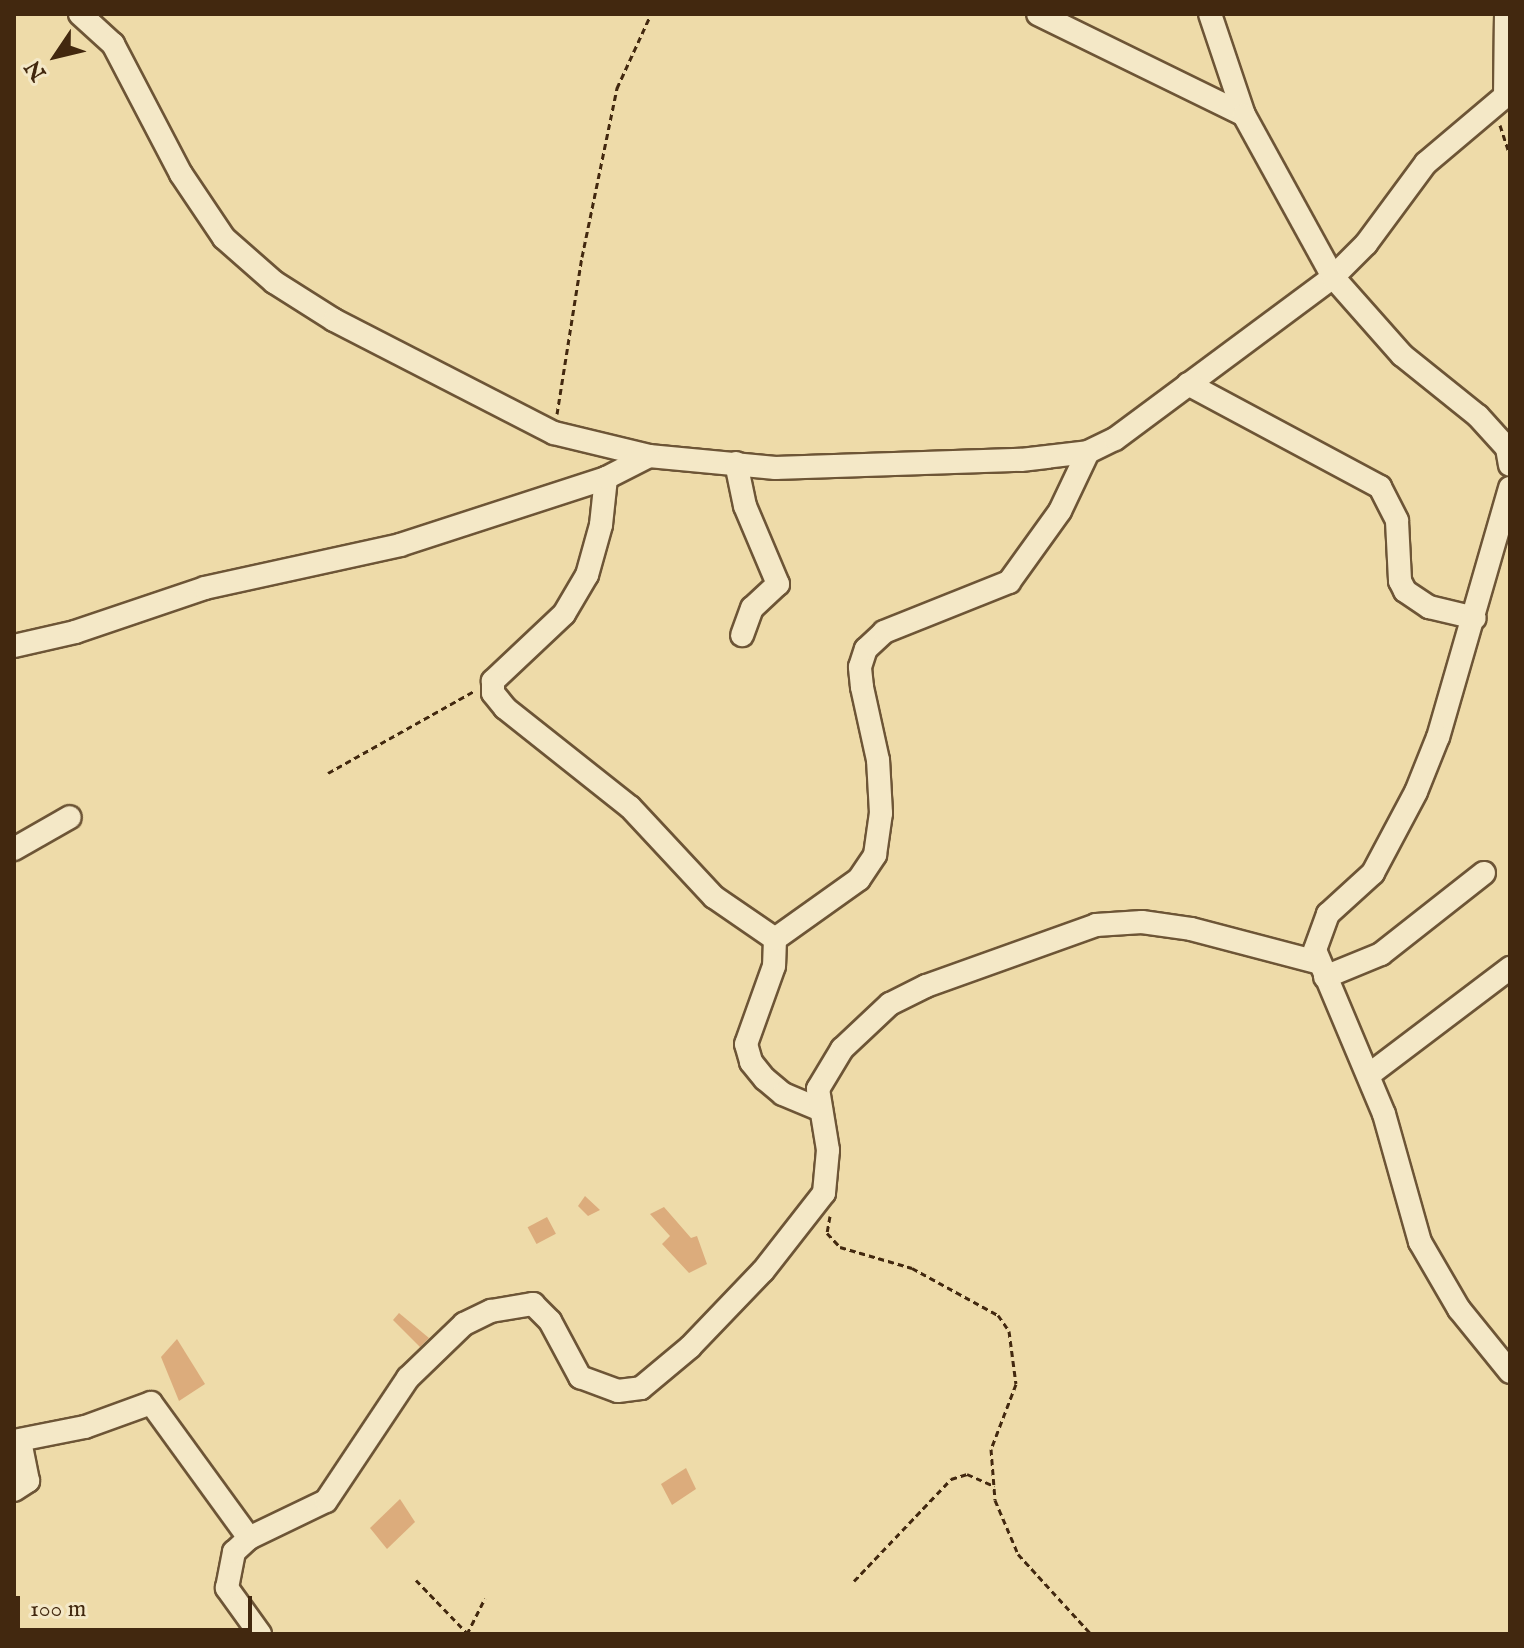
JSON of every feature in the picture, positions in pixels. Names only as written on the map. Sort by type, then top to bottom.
[{"type":"street","points":[[80,14],[113,44],[181,174],[224,238],[249,263],[334,320],[554,433],[649,456],[837,466],[1021,460],[1088,452],[1115,439],[1333,277],[1366,244],[1426,163],[1502,99],[1506,14]]},
{"type":"street","points":[[1038,14],[1244,115]]},
{"type":"street","points":[[1210,14],[1244,115],[1333,277],[1402,355],[1478,416],[1509,454]]},
{"type":"street","points":[[1188,384],[1380,487],[1397,521],[1400,581],[1405,591],[1429,607],[1475,618]]},
{"type":"street","points":[[775,939],[859,879],[875,855],[881,813],[878,760],[860,667],[866,649],[884,632],[1009,582],[1060,511],[1088,452]]},
{"type":"street","points":[[14,646],[75,632],[205,588],[400,545],[606,478],[649,456]]},
{"type":"street","points":[[736,463],[745,506],[778,584],[752,608],[742,635]]},
{"type":"street","points":[[606,478],[601,525],[587,575],[564,614],[493,681],[493,693],[505,708],[630,807],[714,897],[775,939]]},
{"type":"street","points":[[1510,488],[1475,618],[1416,792],[1373,873],[1328,914],[1315,950],[1370,1074],[1429,1262],[1459,1309],[1510,1372]]},
{"type":"street","points":[[14,849],[70,817]]},
{"type":"street","points":[[260,1634],[227,1588],[230,1561],[249,1538],[326,1501],[408,1378],[464,1324],[491,1311],[533,1304],[550,1321],[580,1377],[618,1391],[641,1388],[728,1309],[824,1193],[828,1150],[818,1089],[827,1068],[890,1004],[926,986],[1096,925],[1142,922],[1191,929],[1321,969],[1381,954],[1484,873]]},
{"type":"street","points":[[775,939],[774,966],[746,1044],[751,1062],[774,1086],[821,1110]]},
{"type":"street","points":[[1370,1074],[1510,968]]},
{"type":"street","points":[[14,1490],[28,1481],[17,1441],[85,1427],[151,1403],[249,1538]]},
{"type":"path","points":[[554,433],[582,257],[617,88],[630,49],[651,14]]},
{"type":"path","points":[[1502,99],[1510,156]]},
{"type":"path","points":[[1510,187],[1510,197]]},
{"type":"path","points":[[328,773],[493,681]]},
{"type":"path","points":[[824,1193],[830,1210],[827,1233],[840,1247],[912,1268],[998,1315],[1009,1331],[1016,1384],[991,1449],[1001,1520],[1018,1554],[1091,1634]]},
{"type":"path","points":[[854,1581],[951,1479],[967,1474],[994,1486]]},
{"type":"path","points":[[416,1580],[468,1634],[485,1598]]},
{"type":"building","points":[[585,1196],[600,1210],[588,1216],[578,1206]]},
{"type":"building","points":[[664,1207],[691,1238],[697,1236],[707,1264],[689,1273],[662,1244],[670,1236],[650,1214]]},
{"type":"building","points":[[547,1217],[556,1234],[536,1244],[528,1227]]},
{"type":"building","points":[[399,1313],[429,1338],[420,1347],[393,1320]]},
{"type":"building","points":[[177,1339],[205,1384],[179,1401],[161,1357]]},
{"type":"building","points":[[686,1468],[696,1489],[672,1505],[661,1484]]},
{"type":"building","points":[[400,1499],[415,1522],[387,1549],[370,1528]]}]
